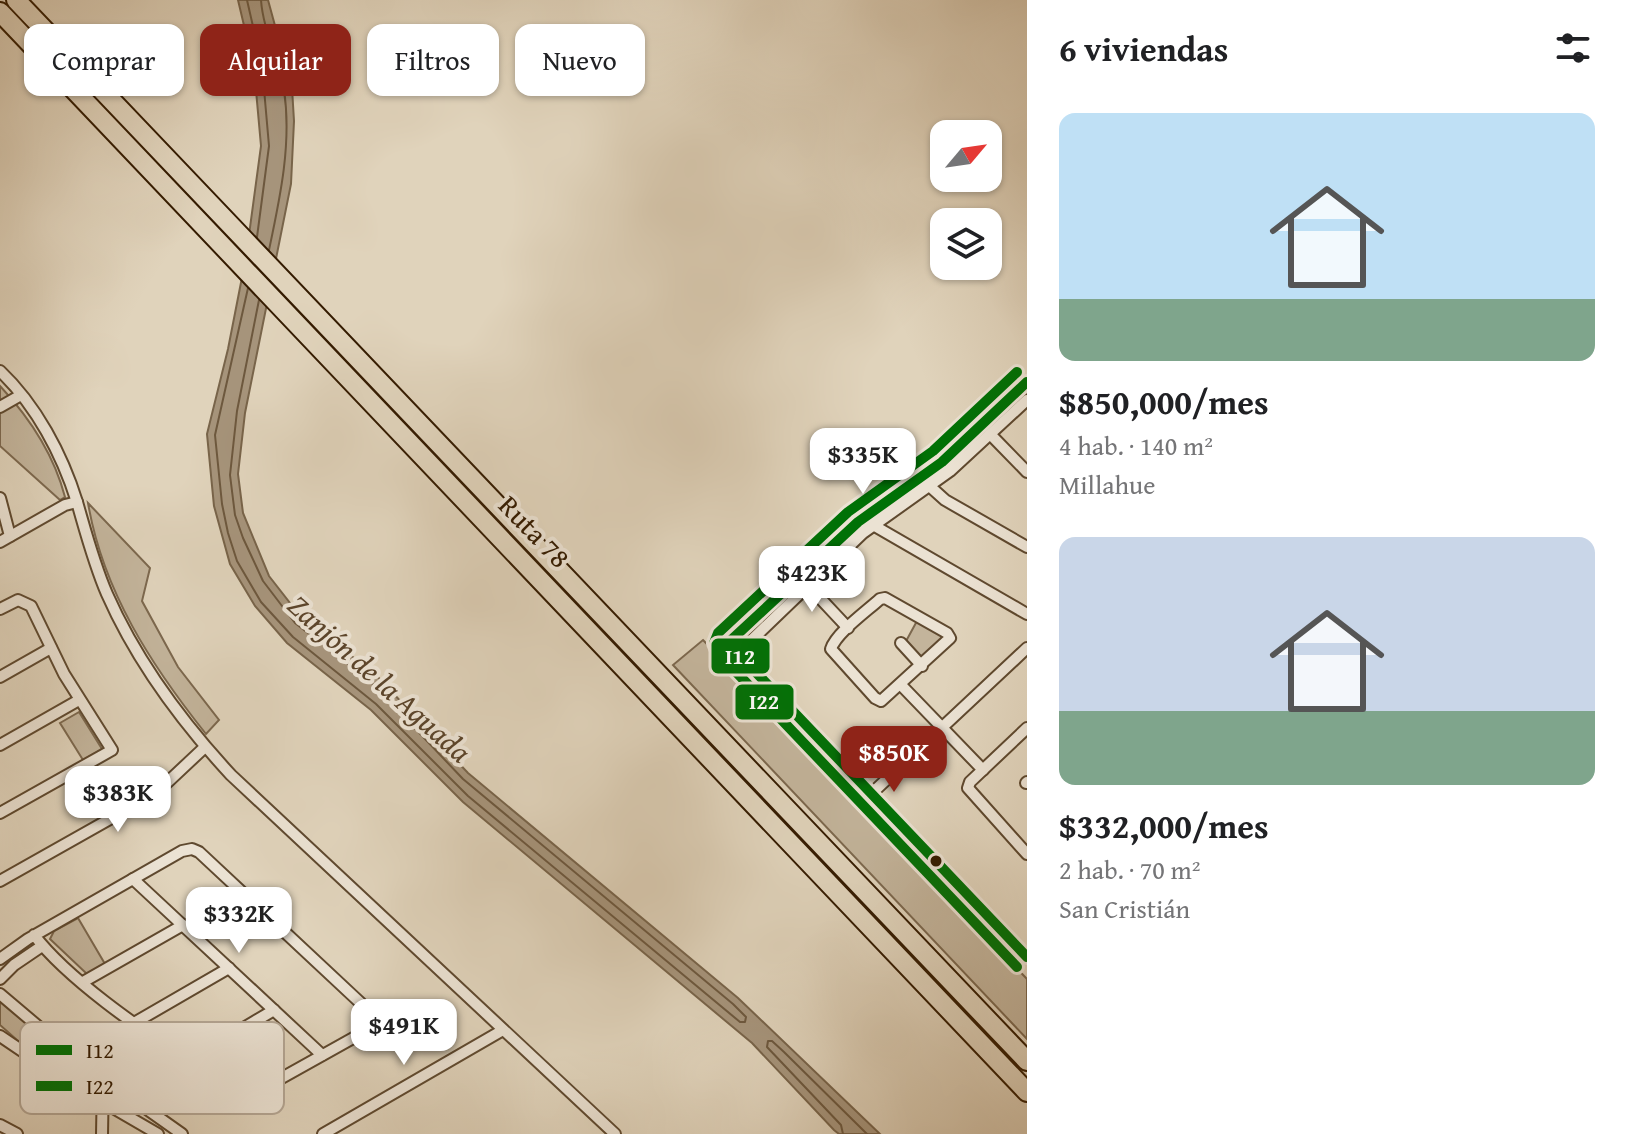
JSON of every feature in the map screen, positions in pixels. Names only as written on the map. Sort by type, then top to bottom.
[{"type":"highway","name":"Ruta 78","points":[[16,0],[1027,1061]]},
{"type":"highway","name":"Ruta 78","points":[[0,12],[1027,1092]]},
{"type":"street","points":[[0,371],[21,395],[54,446],[77,502],[82,528],[98,572],[128,635],[155,681],[205,747],[231,775],[615,1134]]},
{"type":"street","points":[[738,653],[858,522],[948,457],[1027,382]]},
{"type":"street","points":[[0,407],[21,395]]},
{"type":"street","points":[[1027,400],[929,487],[873,525],[804,581],[724,639],[1027,957]]},
{"type":"street","points":[[990,434],[1027,472]]},
{"type":"street","points":[[922,477],[945,500],[1027,547]]},
{"type":"street","points":[[0,498],[5,539],[65,505],[77,502]]},
{"type":"street","points":[[873,525],[1027,614]]},
{"type":"street","points":[[804,581],[848,628]]},
{"type":"street","points":[[880,599],[887,599],[950,636],[949,641],[922,666],[885,700],[877,700],[832,653],[832,645],[880,599]]},
{"type":"street","points":[[0,609],[18,600],[28,603],[79,700],[112,750],[0,813]]},
{"type":"street","points":[[901,643],[922,666]]},
{"type":"street","points":[[0,677],[51,648]]},
{"type":"street","points":[[871,794],[1027,648]]},
{"type":"street","points":[[901,685],[983,770]]},
{"type":"street","points":[[0,745],[79,700]]},
{"type":"street","points":[[1027,728],[970,782],[969,791],[1027,854]]},
{"type":"street","points":[[0,881],[156,793],[205,747]]},
{"type":"street","points":[[0,959],[34,935],[185,849],[199,852],[367,1009],[371,1022],[364,1032],[284,1076]]},
{"type":"street","points":[[133,879],[322,1055]]},
{"type":"street","points":[[83,982],[183,925]]},
{"type":"street","points":[[34,935],[42,946],[133,1022]]},
{"type":"street","points":[[0,979],[42,946]]},
{"type":"street","points":[[136,1022],[229,968]]},
{"type":"street","points":[[0,994],[32,1022]]},
{"type":"street","points":[[254,1022],[274,1010]]},
{"type":"street","points":[[323,1134],[503,1030]]},
{"type":"street","points":[[0,1036],[20,1050]]},
{"type":"street","points":[[101,1114],[102,1134]]},
{"type":"street","points":[[123,1114],[158,1134]]},
{"type":"street","points":[[153,1114],[182,1134]]},
{"type":"street","points":[[0,1125],[17,1134]]},
{"type":"shaded area","points":[[0,386],[21,411],[47,452],[65,497],[60,500],[0,446]]},
{"type":"shaded area","points":[[88,503],[150,568],[142,601],[178,667],[219,720],[206,734],[148,654],[117,597],[95,535]]},
{"type":"shaded area","points":[[917,621],[944,637],[922,660],[905,643]]},
{"type":"shaded area","points":[[703,640],[1027,979],[1027,1039],[673,665]]},
{"type":"shaded area","points":[[79,712],[102,749],[83,760],[60,723]]},
{"type":"shaded area","points":[[78,918],[105,964],[88,975],[50,939],[54,931]]},
{"type":"shaded area","points":[[0,999],[27,1022],[20,1022],[20,1042],[0,1025]]},
{"type":"water","points":[[238,0],[268,0],[275,24],[244,24]]},
{"type":"water","points":[[257,96],[292,96],[291,184],[245,413],[238,474],[243,513],[269,576],[301,617],[376,675],[468,773],[738,998],[880,1134],[839,1134],[834,1130],[752,1043],[463,802],[371,710],[287,643],[255,606],[230,564],[214,506],[207,434],[246,257],[261,146]]},
{"type":"transit line","name":"I22","points":[[1017,372],[933,451],[848,512],[718,633],[714,643],[718,653],[1017,967]]},
{"type":"transit line","name":"I12","points":[[1027,382],[942,462],[858,522],[728,643],[1027,957]]},
{"type":"water label","name":"Zanjón de la Aguada","points":[[380,678]]}]
